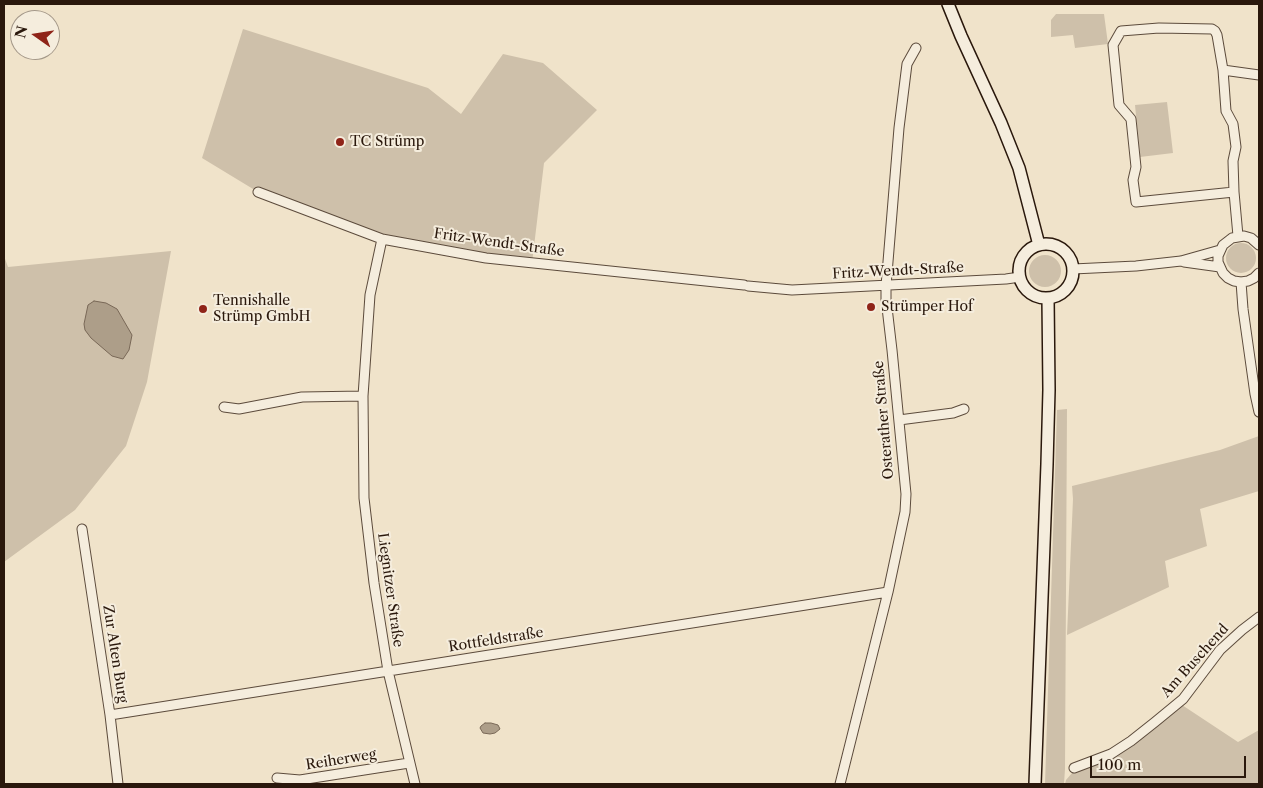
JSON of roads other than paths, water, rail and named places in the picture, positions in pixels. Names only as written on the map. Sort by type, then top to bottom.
[{"type":"main road","points":[[948,4],[1020,168],[1039,245]]},
{"type":"main road","points":[[1048,244],[1064,251],[1071,259],[1073,269],[1073,278],[1064,292],[1048,298],[1038,297],[1030,293],[1024,286],[1019,269],[1021,261],[1032,248],[1048,244]]},
{"type":"main road","points":[[1035,784],[1049,390],[1048,298]]},
{"type":"street","points":[[1234,192],[1136,202],[1133,180],[1136,167],[1132,119],[1119,105],[1114,45],[1121,31],[1159,28],[1208,29],[1215,31],[1217,34],[1223,70],[1226,111],[1233,124],[1236,147],[1233,161],[1238,236]]},
{"type":"street","name":"Osterather Straße","points":[[840,784],[888,592],[906,494],[886,286],[900,119],[908,64],[916,48]]},
{"type":"street","points":[[1223,70],[1259,75]]},
{"type":"street","name":"Fritz-Wendt-Straße","points":[[258,192],[382,239],[473,256],[792,290],[1020,277]]},
{"type":"street","points":[[1259,245],[1250,238],[1238,236],[1227,241],[1218,256],[1223,273],[1234,281],[1248,281],[1259,273]]},
{"type":"street","name":"Liegnitzer Straße","points":[[382,239],[370,295],[363,396],[364,498],[374,583],[388,671],[415,784]]},
{"type":"street","points":[[1073,269],[1136,266],[1181,261],[1220,250]]},
{"type":"street","points":[[1181,261],[1220,267]]},
{"type":"street","points":[[1241,282],[1243,309],[1259,412]]},
{"type":"street","points":[[224,407],[239,408],[302,397],[363,396]]},
{"type":"street","points":[[899,420],[953,413],[964,409]]},
{"type":"street","name":"Zur Alten Burg","points":[[82,529],[110,716],[118,784]]},
{"type":"street","name":"Rottfeldstraße","points":[[110,716],[888,592]]},
{"type":"street","name":"Am Buschend","points":[[1074,768],[1089,764],[1111,754],[1155,722],[1183,699],[1220,650],[1259,617]]},
{"type":"street","name":"Reiherweg","points":[[277,778],[300,780],[409,763]]},
{"type":"place","name":"TC Strümp","points":[[340,142]]},
{"type":"place","name":"Strümper Hof","points":[[871,307]]},
{"type":"place","name":"Tennishalle Strümp GmbH","points":[[203,309]]}]
